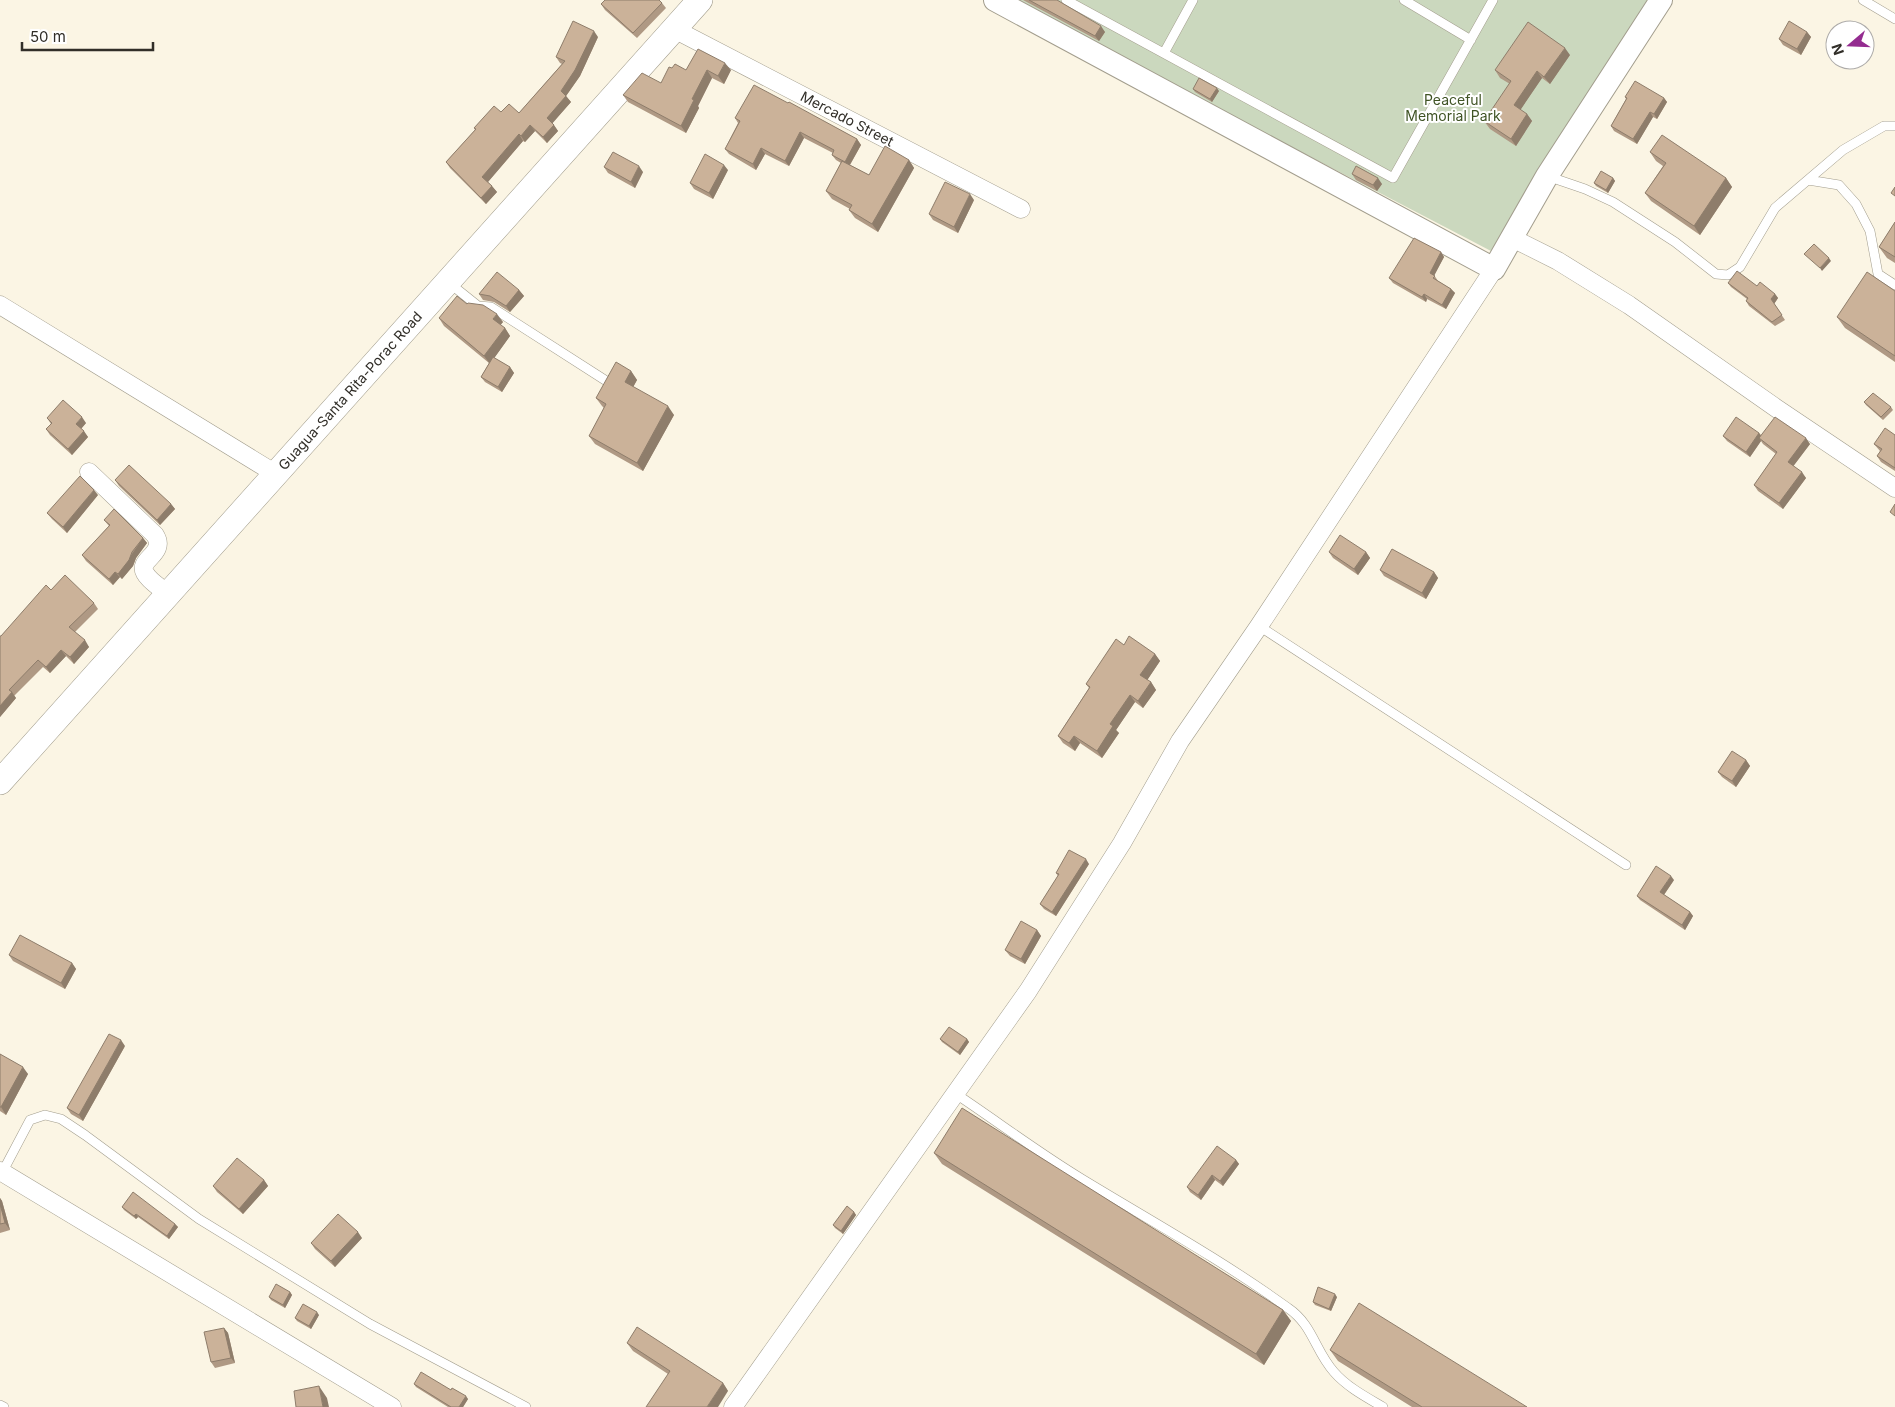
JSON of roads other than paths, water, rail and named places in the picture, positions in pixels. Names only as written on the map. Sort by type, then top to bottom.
[{"type":"main road","name":"Guagua-Santa Rita-Porac Road","points":[[0,782],[700,0]]},
{"type":"street","points":[[995,0],[1494,269]]},
{"type":"street","points":[[734,1407],[1028,991],[1122,843],[1180,741],[1260,626],[1494,269],[1547,176],[1661,0]]},
{"type":"street","name":"Mercado Street","points":[[674,29],[1021,209]]},
{"type":"street","points":[[1512,238],[1558,261],[1629,305],[1776,408],[1895,488]]},
{"type":"street","points":[[0,305],[276,474]]},
{"type":"street","points":[[89,472],[159,541],[159,546],[144,564],[143,570],[145,575],[168,594]]},
{"type":"street","points":[[1,1172],[392,1407]]},
{"type":"lane","points":[[1066,0],[1394,178],[1493,0]]},
{"type":"lane","points":[[1164,53],[1193,0]]},
{"type":"lane","points":[[1404,0],[1471,40]]},
{"type":"lane","points":[[1863,0],[1895,19]]},
{"type":"lane","points":[[1547,176],[1585,189],[1613,202],[1675,242],[1716,274],[1728,275],[1740,267],[1775,208],[1843,150],[1884,126],[1895,126]]},
{"type":"lane","points":[[1808,180],[1839,185],[1856,204],[1870,231],[1878,274],[1895,285]]},
{"type":"lane","points":[[448,282],[478,306],[491,307],[608,382]]},
{"type":"lane","points":[[1260,626],[1626,865]]},
{"type":"lane","points":[[956,1094],[1080,1178],[1215,1259],[1290,1309],[1305,1323],[1323,1357],[1334,1372],[1356,1390],[1383,1407]]},
{"type":"lane","points":[[1,1172],[30,1120],[45,1114],[62,1119],[199,1218],[370,1324],[526,1407]]},
{"type":"lane","points":[[0,1405],[4,1407]]},
{"type":"park label","name":"Peaceful Memorial Park","points":[[1453,108]]}]
